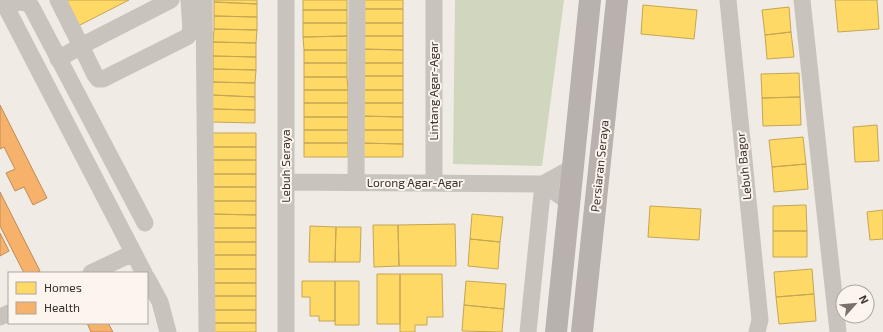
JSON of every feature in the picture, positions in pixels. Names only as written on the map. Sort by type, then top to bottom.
[{"type":"main road","points":[[556,332],[568,202],[590,0]]},
{"type":"main road","name":"Persiaran Seraya","points":[[582,332],[617,0]]},
{"type":"street","points":[[143,272],[132,253],[109,205],[3,5],[20,0],[27,2],[31,6],[145,223]]},
{"type":"street","points":[[58,0],[98,79],[103,78],[187,37],[191,30],[189,0]]},
{"type":"street","points":[[58,59],[171,0]]},
{"type":"street","points":[[204,0],[207,332]]},
{"type":"street","name":"Lebuh Seraya","points":[[286,0],[286,332]]},
{"type":"street","points":[[356,182],[357,0]]},
{"type":"street","name":"Lintang Agar-Agar","points":[[434,0],[434,182]]},
{"type":"street","name":"Lebuh Bagor","points":[[728,0],[760,320],[757,332]]},
{"type":"street","points":[[802,0],[838,332]]},
{"type":"street","points":[[543,184],[572,168]]},
{"type":"street","name":"Lorong Agar-Agar","points":[[286,182],[543,184]]},
{"type":"street","points":[[543,184],[568,202]]},
{"type":"street","points":[[528,332],[543,184]]},
{"type":"street","points":[[109,205],[131,195]]},
{"type":"street","points":[[93,272],[132,253]]},
{"type":"street","points":[[148,280],[160,302],[168,332]]},
{"type":"green space","points":[[455,0],[564,0],[542,166],[453,164]]},
{"type":"building: Homes","points":[[64,0],[129,0],[78,26]]},
{"type":"building: Homes","points":[[214,0],[257,0],[257,4],[214,2]]},
{"type":"building: Homes","points":[[303,0],[347,0],[347,10],[303,10]]},
{"type":"building: Homes","points":[[360,0],[403,0],[403,9],[360,9]]},
{"type":"building: Homes","points":[[835,0],[877,0],[879,29],[838,32]]},
{"type":"building: Homes","points":[[214,2],[257,4],[257,17],[214,16]]},
{"type":"building: Homes","points":[[643,5],[697,10],[694,39],[641,34]]},
{"type":"building: Homes","points":[[789,7],[791,32],[765,35],[762,10]]},
{"type":"building: Homes","points":[[360,9],[403,9],[403,23],[360,23]]},
{"type":"building: Homes","points":[[303,10],[347,10],[347,23],[303,23]]},
{"type":"building: Homes","points":[[214,16],[257,17],[257,30],[214,29]]},
{"type":"building: Homes","points":[[303,23],[347,23],[347,36],[303,37]]},
{"type":"building: Homes","points":[[360,23],[403,23],[403,36],[360,36]]},
{"type":"building: Homes","points":[[214,29],[257,30],[256,43],[213,42]]},
{"type":"building: Homes","points":[[791,32],[794,57],[767,59],[765,35]]},
{"type":"building: Homes","points":[[347,36],[347,50],[304,50],[303,37]]},
{"type":"building: Homes","points":[[360,36],[403,36],[403,50],[360,49]]},
{"type":"building: Homes","points":[[213,42],[256,43],[256,57],[213,56]]},
{"type":"building: Homes","points":[[360,49],[403,50],[403,63],[360,63]]},
{"type":"building: Homes","points":[[304,50],[347,50],[347,63],[304,63]]},
{"type":"building: Homes","points":[[213,56],[256,57],[256,70],[213,69]]},
{"type":"building: Homes","points":[[304,63],[347,63],[347,77],[304,77]]},
{"type":"building: Homes","points":[[360,63],[403,63],[403,76],[360,76]]},
{"type":"building: Homes","points":[[213,69],[256,70],[255,83],[213,82]]},
{"type":"building: Homes","points":[[799,73],[800,97],[762,98],[761,74]]},
{"type":"building: Homes","points":[[360,76],[403,76],[403,90],[360,90]]},
{"type":"building: Homes","points":[[304,77],[347,77],[348,90],[304,90]]},
{"type":"building: Homes","points":[[213,82],[255,83],[255,97],[212,95]]},
{"type":"building: Homes","points":[[304,90],[348,90],[348,103],[304,103]]},
{"type":"building: Homes","points":[[360,90],[403,90],[403,103],[360,103]]},
{"type":"building: Homes","points":[[212,95],[255,97],[255,110],[212,109]]},
{"type":"building: Homes","points":[[800,97],[801,125],[763,126],[762,98]]},
{"type":"building: Homes","points":[[304,103],[348,103],[348,117],[304,117]]},
{"type":"building: Homes","points":[[360,103],[403,103],[403,117],[360,116]]},
{"type":"building: Homes","points":[[212,109],[255,110],[255,123],[212,122]]},
{"type":"building: Homes","points":[[360,116],[403,117],[403,130],[360,130]]},
{"type":"building: Homes","points":[[304,117],[348,117],[348,130],[304,130]]},
{"type":"building: Homes","points":[[877,125],[879,161],[855,162],[853,127]]},
{"type":"building: Homes","points":[[304,130],[348,130],[348,143],[304,143]]},
{"type":"building: Homes","points":[[360,130],[403,130],[403,144],[360,143]]},
{"type":"building: Homes","points":[[212,133],[256,133],[256,147],[212,147]]},
{"type":"building: Homes","points":[[803,137],[806,164],[772,167],[769,140]]},
{"type":"building: Homes","points":[[304,143],[348,143],[348,157],[304,157]]},
{"type":"building: Homes","points":[[360,143],[403,144],[403,157],[360,157]]},
{"type":"building: Homes","points":[[212,147],[256,147],[256,160],[212,160]]},
{"type":"building: Homes","points":[[212,160],[256,160],[256,174],[212,174]]},
{"type":"building: Homes","points":[[806,164],[808,189],[774,192],[772,167]]},
{"type":"building: Homes","points":[[212,174],[256,174],[256,187],[212,187]]},
{"type":"building: Homes","points":[[212,187],[256,187],[256,201],[212,201]]},
{"type":"building: Homes","points":[[212,201],[256,201],[256,215],[212,214]]},
{"type":"building: Homes","points":[[806,205],[807,231],[773,231],[773,206]]},
{"type":"building: Homes","points":[[650,206],[701,209],[699,240],[648,237]]},
{"type":"building: Homes","points":[[883,210],[883,239],[870,240],[867,212]]},
{"type":"building: Homes","points":[[212,214],[256,215],[256,228],[212,228]]},
{"type":"building: Homes","points":[[472,214],[503,217],[500,242],[470,239]]},
{"type":"building: Homes","points":[[455,224],[456,266],[399,266],[398,225]]},
{"type":"building: Homes","points":[[373,225],[398,225],[399,266],[374,267]]},
{"type":"building: Homes","points":[[310,226],[336,227],[335,262],[309,262]]},
{"type":"building: Homes","points":[[336,227],[361,227],[360,262],[335,262]]},
{"type":"building: Homes","points":[[212,228],[256,228],[256,242],[212,242]]},
{"type":"building: Homes","points":[[773,231],[807,231],[807,257],[773,257]]},
{"type":"building: Homes","points":[[470,239],[500,242],[498,269],[468,266]]},
{"type":"building: Homes","points":[[212,242],[256,242],[256,255],[212,255]]},
{"type":"building: Homes","points":[[212,255],[256,255],[256,269],[212,269]]},
{"type":"building: Homes","points":[[212,269],[256,269],[256,283],[212,283]]},
{"type":"building: Homes","points":[[812,269],[814,294],[776,297],[774,272]]},
{"type":"building: Homes","points":[[377,274],[400,274],[400,324],[377,324]]},
{"type":"building: Homes","points":[[400,274],[442,274],[443,317],[427,317],[427,325],[415,325],[415,332],[400,332]]},
{"type":"building: Homes","points":[[302,281],[335,281],[335,321],[319,321],[319,316],[310,316],[310,297],[302,297]]},
{"type":"building: Homes","points":[[335,281],[359,281],[359,325],[335,325]]},
{"type":"building: Homes","points":[[466,281],[506,284],[504,309],[464,305]]},
{"type":"building: Homes","points":[[212,283],[256,283],[256,296],[212,296]]},
{"type":"building: Homes","points":[[814,294],[816,321],[779,324],[776,297]]},
{"type":"building: Homes","points":[[212,296],[256,296],[256,310],[212,310]]},
{"type":"building: Homes","points":[[464,305],[504,309],[502,332],[462,331]]},
{"type":"building: Homes","points":[[212,310],[256,310],[256,323],[212,323]]},
{"type":"building: Homes","points":[[212,323],[256,323],[256,332],[212,332]]},
{"type":"building: Health","points":[[0,105],[47,198],[33,205],[24,187],[15,191],[6,173],[15,169],[4,147],[0,149]]},
{"type":"building: Health","points":[[0,192],[40,271],[23,272],[0,226]]},
{"type":"building: Health","points":[[0,233],[9,251],[0,256]]},
{"type":"building: Health","points":[[87,324],[109,324],[113,332],[91,332]]}]
